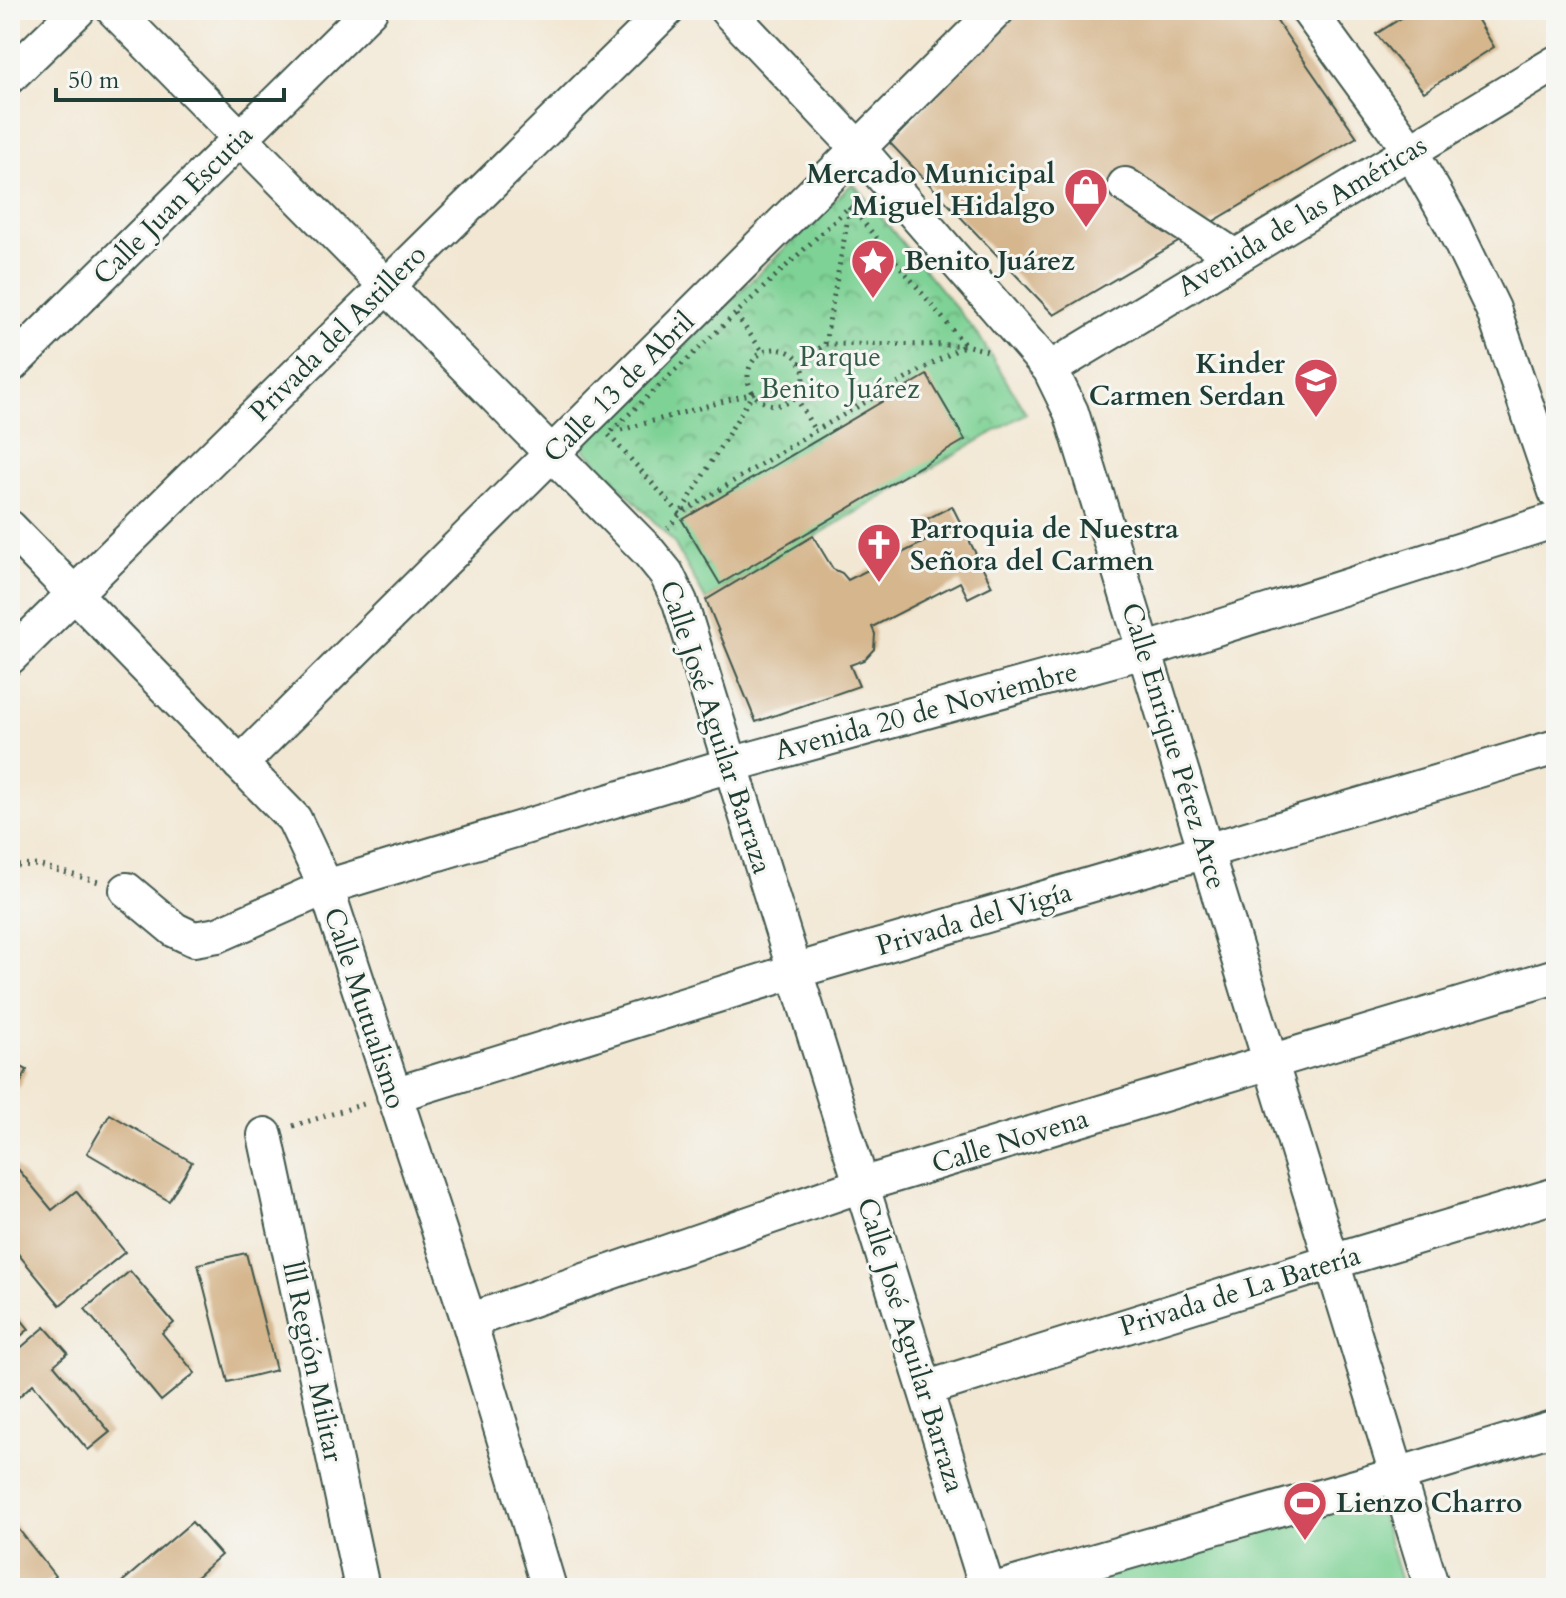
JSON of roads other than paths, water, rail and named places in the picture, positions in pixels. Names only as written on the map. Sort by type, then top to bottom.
[{"type":"street","points":[[10,76],[78,10]]},
{"type":"street","name":"Calle José Aguilar Barraza","points":[[114,10],[648,551],[666,573],[680,602],[987,1588]]},
{"type":"street","name":"Calle Juan Escutia","points":[[10,366],[370,10]]},
{"type":"street","name":"Privada del Astillero","points":[[10,657],[667,10]]},
{"type":"street","name":"Calle Enrique Pérez Arce","points":[[727,10],[858,148],[1050,369],[1071,412],[1432,1588]]},
{"type":"street","name":"Calle 13 de Abril","points":[[240,764],[997,10]]},
{"type":"street","points":[[1308,10],[1410,150],[1452,224],[1493,309],[1556,492]]},
{"type":"street","name":"Avenida de las Américas","points":[[1050,369],[1556,63]]},
{"type":"street","points":[[1125,185],[1235,257]]},
{"type":"street","name":"Avenida 20 de Noviembre","points":[[127,890],[175,930],[194,939],[218,935],[326,887],[730,765],[1144,651],[1556,520]]},
{"type":"street","name":"Calle Mutualismo","points":[[10,528],[294,819],[326,887],[469,1321],[549,1588]]},
{"type":"street","name":"Privada del Vigía","points":[[394,1095],[795,971],[1556,747]]},
{"type":"street","name":"Calle Novena","points":[[469,1321],[861,1185],[1556,976]]},
{"type":"street","name":"lll Región Militar","points":[[265,1135],[362,1588]]},
{"type":"street","name":"Privada de La Batería","points":[[925,1389],[1556,1195]]},
{"type":"street","points":[[1001,1588],[1556,1427]]},
{"type":"place","name":"Mercado Municipal Miguel Hidalgo","points":[[1086,229]]},
{"type":"place","name":"Benito Juárez","points":[[873,300]]},
{"type":"place","name":"Kinder Carmen Serdan","points":[[1316,419]]},
{"type":"place","name":"Parroquia de Nuestra Señora del Carmen","points":[[879,584]]},
{"type":"place","name":"Lienzo Charro","points":[[1305,1542]]},
{"type":"park label","name":"Parque Benito Juárez","points":[[840,373]]}]
